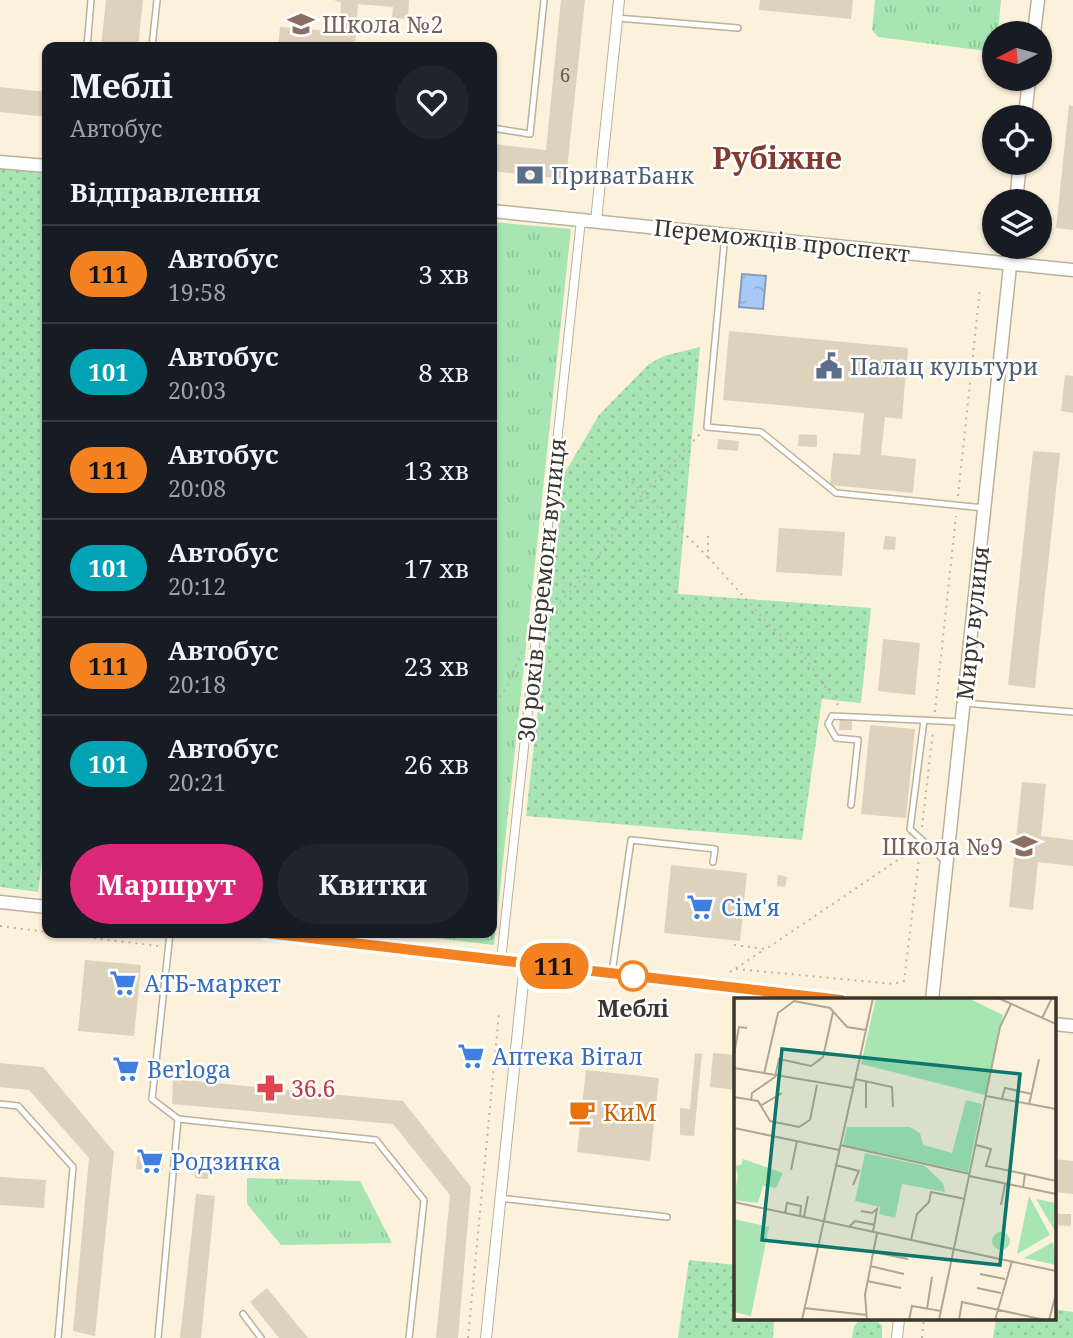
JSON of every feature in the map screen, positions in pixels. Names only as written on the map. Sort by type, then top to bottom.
[{"type":"street","points":[[596,221],[619,0]]},
{"type":"street","points":[[1035,21],[1038,0]]},
{"type":"street","points":[[0,162],[42,166]]},
{"type":"street","name":"Переможців проспект","points":[[497,211],[1073,270]]},
{"type":"street","name":"30 років Перемоги вулиця","points":[[501,960],[581,219]]},
{"type":"street","name":"Миру вулиця","points":[[933,998],[1010,259]]},
{"type":"street","points":[[0,902],[42,906]]},
{"type":"street","points":[[310,938],[824,998]]},
{"type":"street","points":[[486,1338],[525,963]]},
{"type":"street","points":[[897,1338],[899,1320]]},
{"type":"lane","points":[[88,42],[92,0]]},
{"type":"lane","points":[[153,42],[157,0]]},
{"type":"lane","points":[[497,129],[530,134],[544,0]]},
{"type":"lane","points":[[617,18],[738,28]]},
{"type":"lane","points":[[725,234],[707,427],[761,432],[836,493],[984,508]]},
{"type":"lane","points":[[964,703],[1072,712],[1073,704]]},
{"type":"lane","points":[[851,805],[858,740],[836,738],[828,724],[832,716],[962,722]]},
{"type":"lane","points":[[924,720],[910,829],[947,862]]},
{"type":"lane","points":[[612,973],[631,840],[715,849],[713,862]]},
{"type":"lane","points":[[170,938],[152,1099],[178,1119],[376,1140],[424,1200],[409,1338]]},
{"type":"lane","points":[[0,1104],[18,1106],[73,1167],[58,1338]]},
{"type":"lane","points":[[158,1338],[178,1119]]},
{"type":"lane","points":[[499,1198],[667,1217]]},
{"type":"lane","points":[[243,1314],[261,1338]]},
{"type":"path","points":[[921,839],[980,288]]},
{"type":"path","points":[[546,623],[555,607],[586,575],[610,534],[707,427]]},
{"type":"path","points":[[627,477],[646,492],[771,627],[799,649],[845,715]]},
{"type":"path","points":[[708,536],[708,557]]},
{"type":"path","points":[[497,702],[525,647]]},
{"type":"path","points":[[730,972],[920,844],[904,981],[894,984],[736,969]]},
{"type":"path","points":[[0,926],[42,931]]},
{"type":"path","points":[[94,938],[169,947]]},
{"type":"path","points":[[734,945],[766,948]]},
{"type":"path","points":[[468,1338],[499,1013]]},
{"type":"path","points":[[922,1338],[924,1320]]},
{"type":"green space","points":[[875,0],[1001,0],[999,21],[982,21],[982,50],[878,37],[872,30]]},
{"type":"green space","points":[[0,168],[42,172],[42,860],[38,892],[0,887]]},
{"type":"green space","points":[[497,222],[571,229],[497,917]]},
{"type":"green space","points":[[700,347],[678,594],[871,608],[861,703],[822,699],[802,840],[526,816],[564,474],[599,415],[649,364],[664,356]]},
{"type":"green space","points":[[435,938],[495,938],[494,945]]},
{"type":"green space","points":[[247,1178],[360,1181],[392,1243],[281,1245],[247,1204]]},
{"type":"green space","points":[[689,1260],[734,1265],[734,1320],[774,1320],[773,1338],[678,1338]]},
{"type":"green space","points":[[1056,1309],[1073,1312],[1073,1338],[993,1338],[996,1320],[1056,1320]]},
{"type":"green space","points":[[860,1320],[874,1320],[882,1325],[882,1338],[852,1338],[854,1326]]},
{"type":"water","points":[[742,274],[766,276],[763,309],[739,307]]},
{"type":"building","points":[[106,0],[143,0],[139,42],[102,42]]},
{"type":"building","points":[[334,0],[409,0],[408,19],[392,18],[393,7],[358,4],[355,42],[278,42],[280,27],[339,32],[341,3]]},
{"type":"building","points":[[561,0],[585,0],[566,179],[497,172],[497,145],[546,150]]},
{"type":"building","points":[[760,0],[853,0],[851,19],[759,10]]},
{"type":"building","points":[[0,87],[42,91],[42,116],[0,112]]},
{"type":"building","points":[[1069,105],[1073,106],[1073,230],[1056,228]]},
{"type":"building","points":[[729,331],[908,348],[902,419],[885,417],[881,455],[916,459],[913,493],[830,485],[833,453],[860,455],[864,413],[723,400]]},
{"type":"building","points":[[1065,375],[1073,376],[1073,413],[1061,411]]},
{"type":"building","points":[[799,434],[817,435],[817,447],[798,446]]},
{"type":"building","points":[[718,439],[739,441],[738,451],[717,449]]},
{"type":"building","points":[[1033,451],[1060,453],[1035,688],[1008,685]]},
{"type":"building","points":[[779,528],[845,532],[842,576],[776,572]]},
{"type":"building","points":[[885,536],[896,537],[895,550],[883,549]]},
{"type":"building","points":[[883,639],[920,643],[915,695],[878,691]]},
{"type":"building","points":[[840,720],[852,721],[852,730],[839,730]]},
{"type":"building","points":[[870,725],[915,729],[906,818],[861,814]]},
{"type":"building","points":[[1022,782],[1046,784],[1041,836],[1073,840],[1073,866],[1038,862],[1033,910],[1009,907]]},
{"type":"building","points":[[671,865],[747,873],[740,941],[664,933]]},
{"type":"building","points":[[778,875],[787,877],[785,887],[777,886]]},
{"type":"building","points":[[85,960],[141,965],[134,1036],[78,1031]]},
{"type":"building","points":[[461,1049],[477,1050],[479,1063],[463,1062]]},
{"type":"building","points":[[695,1053],[702,1054],[694,1136],[680,1135],[680,1108],[690,1109]]},
{"type":"building","points":[[713,1053],[734,1055],[734,1090],[710,1087]]},
{"type":"building","points":[[0,1063],[43,1067],[114,1152],[95,1336],[73,1331],[89,1158],[29,1090],[0,1087]]},
{"type":"building","points":[[586,1070],[659,1078],[650,1161],[577,1152]]},
{"type":"building","points":[[173,1079],[403,1101],[471,1187],[458,1338],[436,1338],[450,1195],[393,1124],[172,1104]]},
{"type":"building","name":"Родзинка","points":[[138,1150],[164,1153],[162,1172],[136,1169]]},
{"type":"building","points":[[196,1159],[209,1160],[208,1179],[195,1178]]},
{"type":"building","points":[[1056,1159],[1073,1161],[1073,1194],[1056,1192]]},
{"type":"building","points":[[0,1177],[46,1180],[44,1208],[0,1205]]},
{"type":"building","points":[[196,1194],[215,1196],[201,1338],[180,1338]]},
{"type":"building","points":[[1056,1214],[1071,1214],[1071,1226],[1056,1225]]},
{"type":"building","points":[[267,1288],[308,1338],[279,1338],[250,1302]]},
{"type":"bus line","name":"111","points":[[310,938],[824,998]]},
{"type":"place","name":"Школа №2","points":[[301,24]]},
{"type":"place","name":"ПриватБанк","points":[[530,175]]},
{"type":"place","name":"Палац культури","points":[[829,366]]},
{"type":"place","name":"Школа №9","points":[[1024,846]]},
{"type":"place","name":"Сім'я","points":[[700,907]]},
{"type":"place","name":"Меблі","points":[[633,976]]},
{"type":"place","name":"АТБ-маркет","points":[[123,983]]},
{"type":"place","name":"Аптека Вітал","points":[[471,1056]]},
{"type":"place","name":"Berloga","points":[[126,1069]]},
{"type":"place","name":"36.6","points":[[270,1088]]},
{"type":"place","name":"КиМ","points":[[582,1112]]},
{"type":"place","name":"Родзинка","points":[[150,1161]]},
{"type":"district","name":"Рубіжне","points":[[777,157]]}]
